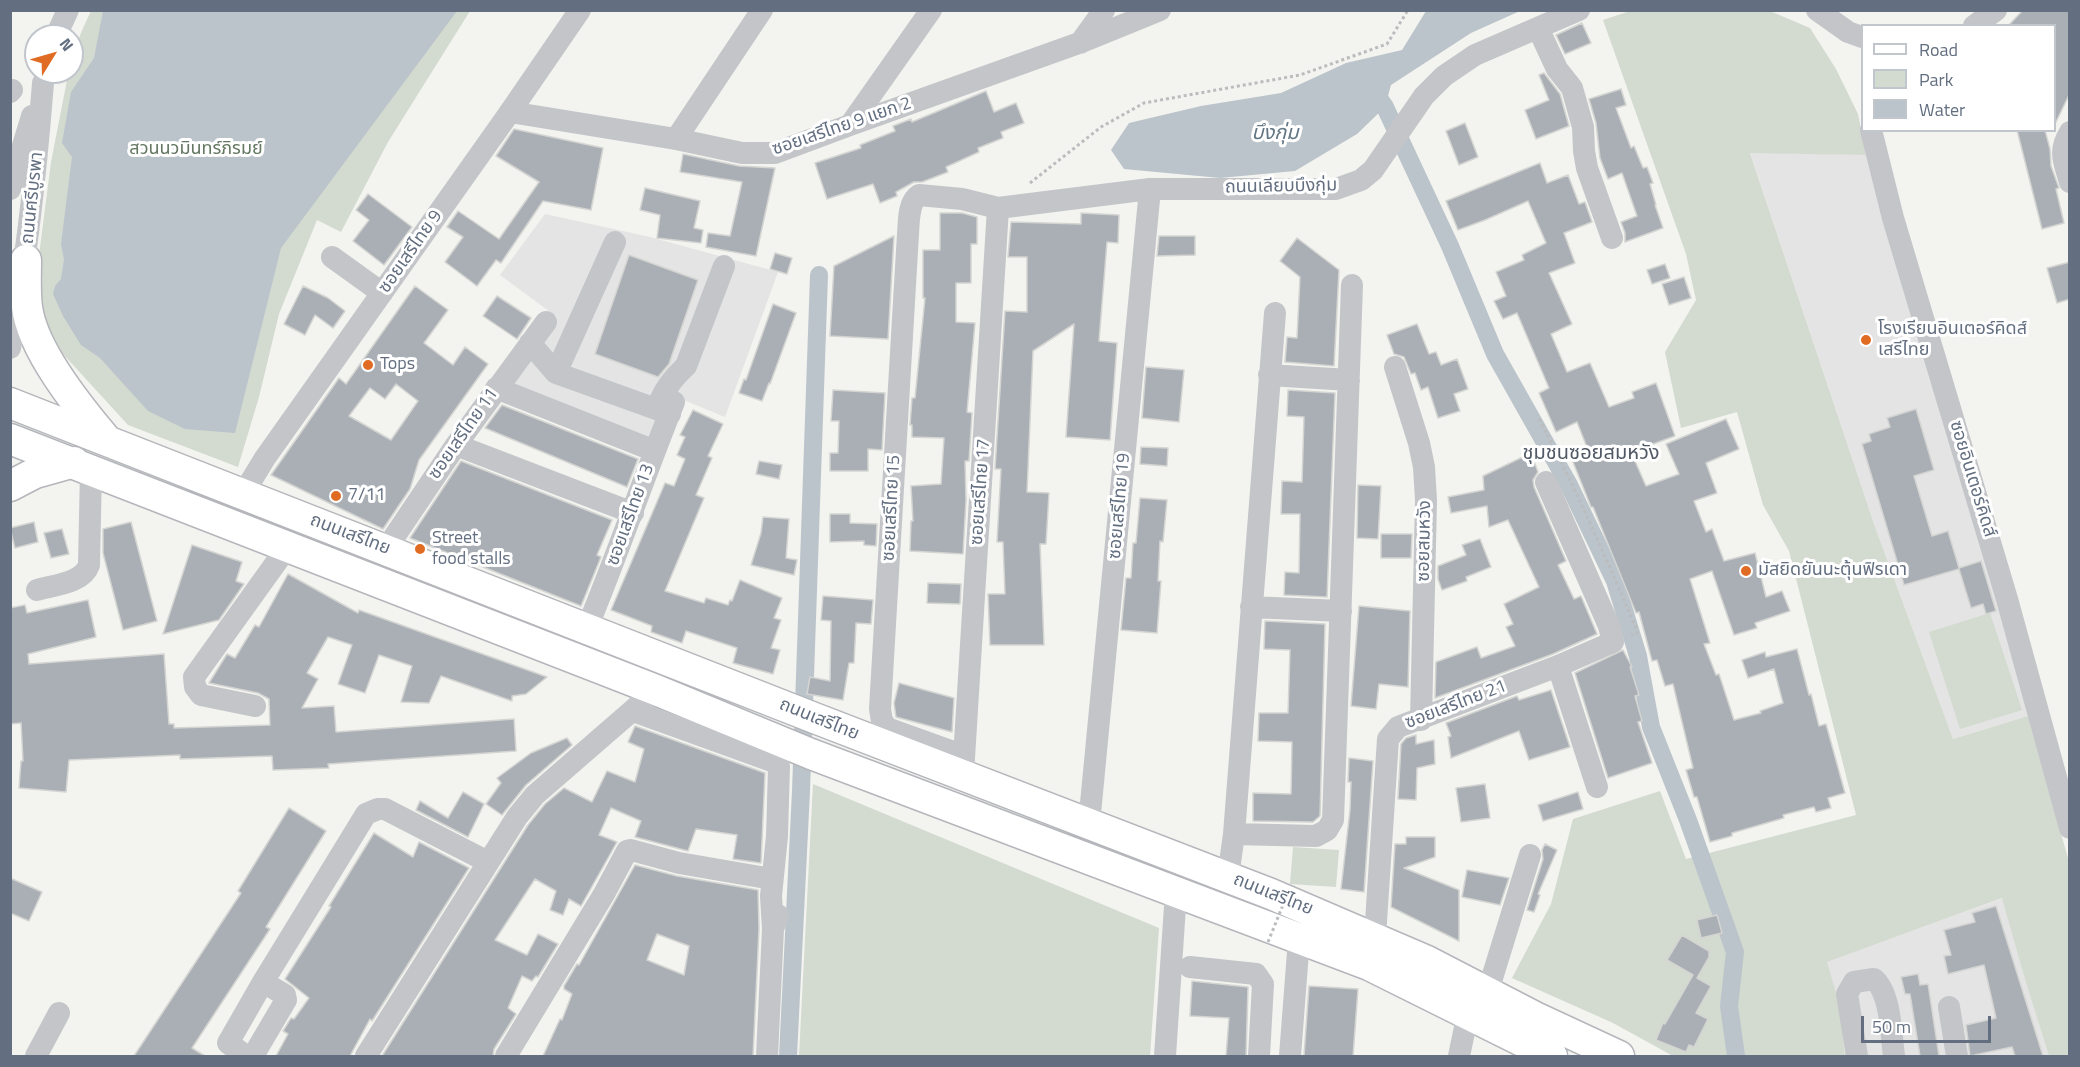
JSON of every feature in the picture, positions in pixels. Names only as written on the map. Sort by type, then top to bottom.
[{"type":"main road","points":[[26,260],[27,308],[33,330],[78,407],[108,441]]},
{"type":"main road","name":"ถนนเสรีไทย","points":[[10,403],[817,719],[1228,877],[1375,937],[1619,1056]]},
{"type":"main road","name":"ถนนเสรีไทย","points":[[10,439],[656,690],[793,747],[1369,965],[1473,1016],[1523,1049],[1552,1056]]},
{"type":"main road","points":[[10,486],[35,473],[83,466]]},
{"type":"main road","points":[[1473,1016],[1488,991]]},
{"type":"street","points":[[62,24],[68,10]]},
{"type":"street","name":"ซอยเสรีไทย 9","points":[[243,494],[265,458],[580,10]]},
{"type":"street","points":[[676,139],[762,10]]},
{"type":"street","points":[[850,124],[931,10]]},
{"type":"street","points":[[1080,44],[1104,10]]},
{"type":"street","name":"ซอยเสรีไทย 9 แยก 2","points":[[510,112],[676,139],[742,153],[775,153],[850,124],[1080,44],[1160,10]]},
{"type":"street","name":"ถนนเลียบบึงกุ่ม","points":[[919,195],[962,199],[998,208],[1150,189],[1336,189],[1360,180],[1372,170],[1424,96],[1444,76],[1475,55],[1579,10]]},
{"type":"street","points":[[1817,10],[1848,32],[1861,36]]},
{"type":"street","points":[[1977,24],[1996,10]]},
{"type":"street","points":[[1538,28],[1557,69],[1572,88],[1583,127],[1587,168],[1612,238]]},
{"type":"street","name":"ถนนศรีบูรพา","points":[[11,181],[42,84]]},
{"type":"street","name":"ถนนศรีบูรพา","points":[[10,348],[26,260],[43,84]]},
{"type":"street","name":"ซอยอินเตอร์คิดส์","points":[[1872,132],[1893,218],[2007,599],[2070,828]]},
{"type":"street","points":[[2070,132],[2064,140],[2062,151],[2070,182]]},
{"type":"street","name":"ซอยเสรีไทย 19","points":[[1089,824],[1150,189]]},
{"type":"street","name":"ซอยเสรีไทย 15","points":[[919,195],[912,204],[908,234],[880,709],[882,721],[887,728],[951,751],[963,775]]},
{"type":"street","name":"ซอยเสรีไทย 17","points":[[963,775],[998,208]]},
{"type":"street","points":[[556,373],[615,242]]},
{"type":"street","points":[[332,257],[382,293]]},
{"type":"street","name":"ซอยเสรีไทย 13","points":[[587,628],[655,451],[667,409],[663,392],[686,366],[724,266]]},
{"type":"street","points":[[1234,834],[1317,836],[1327,830],[1333,820],[1352,285]]},
{"type":"street","points":[[1228,877],[1234,834],[1275,313]]},
{"type":"street","name":"ซอยเสรีไทย 11","points":[[386,549],[496,388],[546,322]]},
{"type":"street","points":[[530,343],[556,373],[667,409]]},
{"type":"street","name":"ซอยสมหวัง","points":[[1395,367],[1419,443],[1424,467],[1426,500],[1421,720]]},
{"type":"street","points":[[1269,375],[1348,380]]},
{"type":"street","points":[[496,388],[655,451]]},
{"type":"street","points":[[456,446],[633,513]]},
{"type":"street","points":[[37,590],[78,578],[87,571],[89,565],[83,466]]},
{"type":"street","name":"ซอยเสรีไทย 21","points":[[1375,937],[1388,739],[1398,727],[1558,666],[1612,642],[1609,626],[1546,482]]},
{"type":"street","points":[[255,706],[201,695],[195,687],[194,677],[288,546]]},
{"type":"street","points":[[1251,607],[1341,611]]},
{"type":"street","points":[[1558,666],[1597,787]]},
{"type":"street","points":[[366,1056],[517,817],[536,795],[656,690]]},
{"type":"street","points":[[633,711],[777,763],[779,766],[777,836],[779,871]]},
{"type":"street","points":[[767,1056],[773,929],[771,912],[779,871],[793,747]]},
{"type":"street","points":[[246,1056],[228,1043],[262,982],[362,819],[371,810],[385,809],[488,862]]},
{"type":"street","points":[[506,1056],[604,894],[627,851],[631,849],[679,863],[779,871]]},
{"type":"street","points":[[1488,991],[1530,855]]},
{"type":"street","points":[[1165,1056],[1176,891]]},
{"type":"street","points":[[1290,1056],[1299,939]]},
{"type":"street","points":[[1190,967],[1256,974],[1260,978],[1263,984],[1259,1056]]},
{"type":"street","points":[[1857,1056],[1846,994],[1854,982],[1874,979],[1881,985],[1885,996],[1894,1056]]},
{"type":"street","points":[[253,1056],[286,999],[285,994],[262,982]]},
{"type":"street","points":[[1949,1008],[1957,1056]]},
{"type":"street","points":[[36,1056],[59,1013]]},
{"type":"street","points":[[1459,1056],[1473,1016]]},
{"type":"path","points":[[1026,186],[1101,127],[1144,103],[1300,75],[1387,44],[1408,10]]},
{"type":"path","points":[[1539,419],[1572,482],[1598,539],[1637,630],[1635,634]]},
{"type":"path","points":[[1268,942],[1289,890]]},
{"type":"shaded area","name":"โรงเรียนอินเตอร์คิดส์ เสรีไทย","points":[[1750,152],[1866,155],[2009,634],[2028,716],[1953,739],[1874,524]]},
{"type":"shaded area","points":[[545,214],[650,237],[778,272],[725,417],[669,394],[648,441],[510,386],[557,317],[500,275]]},
{"type":"shaded area","points":[[2003,898],[2049,1056],[1845,1056],[1839,1003],[1826,962]]},
{"type":"green space","name":"สวนนวมินทร์ภิรมย์","points":[[91,11],[470,11],[388,142],[341,232],[317,220],[279,314],[259,397],[238,467],[128,425],[63,354],[42,316],[38,263],[51,162],[66,84],[84,84],[84,26]]},
{"type":"green space","points":[[1630,11],[1770,11],[1810,28],[1836,69],[1858,114],[1866,155],[1750,153],[1874,524],[1953,739],[2028,716],[2069,862],[2069,1056],[2049,1056],[2002,898],[1827,962],[1839,1003],[1845,1056],[1673,1056],[1613,1023],[1512,978],[1551,904],[1573,819],[1660,791],[1686,859],[1856,815],[1789,551],[1763,505],[1737,412],[1681,428],[1665,352],[1696,300],[1686,254],[1603,20]]},
{"type":"green space","points":[[1990,613],[2022,710],[1960,729],[1929,632]]},
{"type":"green space","points":[[813,784],[1159,928],[1150,1056],[799,1056]]},
{"type":"green space","points":[[1293,847],[1339,850],[1336,887],[1290,884]]},
{"type":"water","name":"สวนนวมินทร์ภิรมย์","points":[[103,11],[457,11],[281,248],[235,433],[185,429],[148,411],[100,358],[81,345],[63,316],[53,294],[55,286],[61,279],[64,259],[61,244],[72,157],[62,143],[71,92],[76,84],[84,84],[84,73],[94,58]]},
{"type":"water","name":"บึงกุ่ม","points":[[1426,11],[1520,11],[1471,33],[1391,85],[1385,107],[1357,134],[1295,171],[1220,178],[1124,169],[1111,150],[1129,123],[1201,106],[1281,93],[1346,63],[1402,50]]},
{"type":"building","points":[[2023,10],[2070,10],[2070,93],[2056,122],[2056,24],[2010,24]]},
{"type":"building","points":[[1582,23],[1591,43],[1565,54],[1556,35]]},
{"type":"building","points":[[1544,73],[1560,94],[1569,126],[1536,139],[1525,110],[1549,100],[1539,75]]},
{"type":"building","points":[[1621,89],[1626,105],[1616,108],[1631,148],[1634,146],[1643,168],[1647,167],[1653,183],[1650,184],[1655,205],[1663,228],[1625,242],[1621,222],[1637,216],[1622,173],[1608,179],[1600,158],[1596,123],[1589,99]]},
{"type":"building","points":[[986,91],[994,112],[1016,103],[1024,123],[1001,132],[1003,138],[978,148],[979,152],[946,167],[948,172],[922,182],[914,182],[896,192],[897,196],[880,203],[873,184],[827,199],[815,163],[861,148],[860,145],[895,131],[893,126],[911,119],[912,122]]},
{"type":"building","points":[[1465,123],[1478,157],[1459,165],[1446,131]]},
{"type":"building","points":[[514,129],[603,148],[591,210],[543,201],[501,263],[496,260],[477,286],[445,262],[463,237],[447,227],[458,211],[499,239],[539,182],[496,156]]},
{"type":"building","points":[[2018,132],[2046,132],[2050,149],[2051,166],[2059,188],[2056,189],[2064,223],[2042,229]]},
{"type":"building","points":[[683,154],[739,166],[775,168],[756,256],[706,247],[708,233],[730,236],[742,182],[680,172]]},
{"type":"building","points":[[1540,163],[1547,183],[1568,175],[1579,204],[1585,202],[1592,222],[1564,233],[1575,263],[1549,273],[1572,324],[1551,334],[1567,372],[1590,363],[1609,407],[1634,398],[1632,392],[1656,383],[1675,436],[1631,452],[1646,486],[1679,474],[1666,444],[1726,419],[1739,449],[1706,463],[1717,493],[1694,501],[1706,532],[1712,529],[1724,561],[1755,553],[1766,597],[1782,591],[1790,611],[1755,623],[1757,628],[1734,635],[1712,571],[1690,579],[1710,643],[1704,644],[1716,675],[1719,674],[1734,720],[1761,713],[1760,711],[1783,703],[1774,669],[1748,678],[1742,660],[1765,652],[1766,657],[1797,649],[1819,726],[1826,724],[1845,793],[1828,798],[1831,808],[1816,812],[1814,807],[1783,815],[1784,818],[1710,842],[1697,797],[1694,797],[1686,770],[1693,768],[1673,684],[1665,686],[1657,660],[1652,661],[1639,612],[1636,613],[1571,457],[1588,450],[1577,422],[1556,432],[1539,393],[1549,388],[1517,313],[1503,319],[1494,301],[1506,296],[1496,272],[1524,260],[1522,255],[1546,243],[1528,201],[1458,230],[1446,201]]},
{"type":"building","points":[[645,188],[700,201],[694,228],[703,230],[701,243],[657,238],[660,215],[640,210]]},
{"type":"building","points":[[368,194],[412,227],[384,265],[353,241],[369,220],[356,210]]},
{"type":"building","points":[[940,213],[962,213],[977,217],[977,244],[971,244],[971,283],[956,283],[956,322],[975,323],[967,412],[972,413],[969,461],[965,461],[966,500],[963,554],[910,551],[911,521],[913,521],[911,486],[941,484],[944,438],[912,437],[912,425],[910,425],[925,298],[923,298],[923,250],[940,250]]},
{"type":"building","points":[[1081,213],[1119,215],[1118,243],[1107,242],[1099,341],[1117,343],[1110,440],[1066,437],[1074,324],[1033,351],[1027,492],[1049,493],[1046,544],[1040,544],[1044,645],[990,645],[988,594],[1005,594],[1003,542],[997,542],[1001,469],[995,469],[1005,311],[1027,312],[1027,257],[1008,257],[1011,222],[1081,224]]},
{"type":"building","points":[[894,236],[888,339],[830,336],[834,266]]},
{"type":"building","points":[[1159,236],[1195,236],[1195,255],[1157,256]]},
{"type":"building","points":[[1297,238],[1339,270],[1334,366],[1285,362],[1287,337],[1297,338],[1300,277],[1280,261]]},
{"type":"building","points":[[775,253],[792,258],[787,274],[770,269]]},
{"type":"building","points":[[629,255],[698,280],[669,364],[658,377],[595,354]]},
{"type":"building","points":[[2070,262],[2070,299],[2057,303],[2047,268]]},
{"type":"building","points":[[1665,264],[1670,278],[1652,284],[1647,270]]},
{"type":"building","points":[[1684,277],[1691,298],[1669,305],[1662,284]]},
{"type":"building","points":[[303,286],[328,298],[345,311],[333,328],[315,315],[305,335],[284,324]]},
{"type":"building","points":[[415,286],[448,310],[424,343],[453,365],[465,347],[488,364],[419,460],[410,489],[383,529],[271,475],[339,378],[346,384]],"holes":[[[396,384],[418,401],[391,440],[349,416],[370,388],[385,399]]]},
{"type":"building","points":[[497,296],[531,318],[517,339],[483,316]]},
{"type":"building","points":[[773,304],[796,313],[762,401],[739,393],[744,379],[746,380]]},
{"type":"building","points":[[1417,324],[1429,354],[1436,352],[1441,365],[1457,359],[1468,389],[1454,394],[1460,411],[1438,418],[1428,387],[1421,390],[1415,373],[1411,374],[1404,357],[1394,354],[1387,335]]},
{"type":"building","points":[[1146,367],[1184,370],[1179,422],[1142,418]]},
{"type":"building","points":[[833,390],[885,393],[882,450],[868,449],[868,471],[830,471],[830,453],[838,453],[839,421],[831,421]]},
{"type":"building","points":[[1288,390],[1335,393],[1327,597],[1284,595],[1285,572],[1299,573],[1300,514],[1281,514],[1282,481],[1302,482],[1304,417],[1287,416]]},
{"type":"building","points":[[502,405],[638,459],[627,487],[485,428]]},
{"type":"building","points":[[1916,409],[1934,470],[1914,476],[1932,536],[1948,531],[1959,568],[1981,561],[1996,611],[1986,614],[1983,604],[1971,608],[1959,569],[1904,585],[1862,444],[1871,441],[1869,434],[1890,427],[1887,418]]},
{"type":"building","points":[[693,410],[723,424],[708,456],[712,458],[696,495],[704,498],[665,591],[704,603],[706,598],[728,605],[730,600],[732,601],[740,580],[782,598],[774,618],[781,620],[771,648],[780,650],[773,674],[733,663],[737,648],[686,631],[682,643],[651,632],[652,626],[611,610],[665,483],[674,486],[685,459],[677,455],[685,437],[680,435]]},
{"type":"building","points":[[1141,447],[1168,448],[1167,466],[1140,464]]},
{"type":"building","points":[[1531,453],[1538,472],[1533,480],[1534,487],[1566,561],[1558,565],[1574,599],[1581,596],[1597,634],[1553,654],[1435,698],[1436,662],[1477,647],[1481,658],[1515,646],[1506,627],[1513,624],[1504,604],[1539,587],[1508,520],[1489,527],[1487,506],[1451,513],[1448,497],[1484,490],[1483,476]]},
{"type":"building","points":[[461,461],[612,520],[597,555],[601,557],[581,606],[410,538]]},
{"type":"building","points":[[759,461],[782,465],[779,479],[756,474]]},
{"type":"building","points":[[1358,485],[1381,486],[1378,539],[1357,538]]},
{"type":"building","points":[[1140,498],[1167,500],[1163,542],[1160,541],[1158,581],[1161,581],[1157,633],[1121,630],[1126,578],[1131,578],[1133,543],[1136,543]]},
{"type":"building","points":[[830,514],[850,514],[850,523],[877,524],[876,546],[864,545],[864,541],[830,542]]},
{"type":"building","points":[[763,517],[789,519],[786,558],[797,560],[794,575],[751,565],[761,533]]},
{"type":"building","points":[[34,522],[38,542],[15,548],[10,528]]},
{"type":"building","points":[[131,522],[157,621],[123,630],[103,553],[103,529]]},
{"type":"building","points":[[62,529],[69,554],[51,558],[44,533]]},
{"type":"building","points":[[1381,534],[1412,534],[1411,558],[1381,558]]},
{"type":"building","points":[[1480,539],[1491,567],[1466,577],[1467,581],[1442,590],[1438,579],[1438,566],[1466,555],[1462,545]]},
{"type":"building","points":[[192,545],[242,562],[236,581],[244,584],[219,620],[163,634]]},
{"type":"building","points":[[288,574],[358,613],[359,610],[547,677],[526,694],[512,696],[512,701],[441,676],[429,703],[401,702],[412,666],[379,655],[365,693],[338,684],[352,645],[328,637],[307,673],[318,679],[302,708],[334,706],[336,732],[514,719],[516,751],[328,764],[329,768],[273,770],[272,756],[180,759],[180,755],[69,760],[66,792],[19,788],[21,761],[23,761],[21,723],[10,724],[10,608],[25,605],[27,613],[88,600],[96,637],[28,654],[29,664],[164,654],[169,724],[174,724],[174,728],[270,725],[269,699],[258,693],[209,683],[227,654],[235,658],[255,625],[259,627]]},
{"type":"building","points":[[928,583],[961,584],[960,604],[927,603]]},
{"type":"building","points":[[823,596],[873,600],[871,624],[856,623],[854,663],[849,663],[843,700],[807,694],[810,677],[830,681],[831,621],[821,620]]},
{"type":"building","points":[[1359,606],[1410,611],[1408,687],[1379,684],[1376,709],[1351,706]]},
{"type":"building","points":[[1265,621],[1325,624],[1320,816],[1313,822],[1253,821],[1253,793],[1291,794],[1292,742],[1258,741],[1259,713],[1288,713],[1290,650],[1264,649]]},
{"type":"building","points":[[1623,650],[1632,667],[1630,667],[1639,695],[1635,696],[1642,721],[1638,722],[1652,763],[1608,778],[1575,673]]},
{"type":"building","points":[[899,683],[954,698],[952,732],[896,717],[894,703]]},
{"type":"building","points":[[1551,690],[1570,747],[1529,760],[1519,731],[1451,758],[1448,737],[1451,736],[1446,723],[1517,696],[1519,700]]},
{"type":"building","points":[[635,726],[765,773],[761,863],[733,859],[737,835],[696,829],[688,851],[635,837],[641,821],[611,808],[599,835],[617,842],[581,906],[569,899],[563,915],[550,910],[556,891],[535,879],[495,940],[527,955],[538,934],[558,944],[538,977],[536,976],[532,981],[522,976],[508,1008],[516,1014],[494,1049],[493,1056],[382,1056],[528,825],[545,804],[564,788],[592,802],[607,771],[635,782],[644,749],[628,742]]},
{"type":"building","points":[[1416,735],[1416,744],[1434,740],[1435,764],[1417,768],[1416,800],[1398,799],[1401,744],[1406,738]]},
{"type":"building","points":[[567,738],[572,745],[526,785],[502,815],[486,804],[501,783],[497,778],[531,753]]},
{"type":"building","points":[[1349,758],[1373,761],[1364,892],[1341,889],[1350,810]]},
{"type":"building","points":[[1485,784],[1490,818],[1461,822],[1456,788]]},
{"type":"building","points":[[463,792],[484,804],[468,837],[416,810],[420,801],[448,818]]},
{"type":"building","points":[[1578,792],[1583,809],[1543,821],[1538,805]]},
{"type":"building","points":[[289,808],[326,831],[266,927],[270,929],[192,1048],[205,1056],[134,1056],[241,893],[238,891]]},
{"type":"building","points":[[374,833],[413,857],[419,842],[469,868],[372,1021],[370,1019],[350,1056],[276,1056],[288,1034],[283,1031],[309,998],[285,979],[331,907],[329,906]]},
{"type":"building","points":[[1406,837],[1435,837],[1435,857],[1404,868],[1459,890],[1459,941],[1391,907],[1395,844],[1406,844]]},
{"type":"building","points":[[1545,844],[1557,850],[1538,894],[1540,895],[1534,912],[1527,910],[1543,859],[1542,850]]},
{"type":"building","points":[[635,865],[677,876],[758,890],[759,929],[753,1056],[543,1056],[560,1019],[562,1020],[572,994],[564,989],[564,986],[577,964],[579,965]],"holes":[[[657,934],[689,946],[684,975],[647,960]]]},
{"type":"building","points":[[1467,870],[1509,878],[1500,905],[1462,897]]},
{"type":"building","points":[[10,878],[42,892],[29,921],[10,913]]},
{"type":"building","points":[[1996,906],[2043,1056],[2015,1056],[2012,1047],[1970,1056],[1966,1025],[1996,1018],[1984,965],[1948,974],[1944,956],[1951,955],[1944,930],[1975,922],[1972,913]]},
{"type":"building","points":[[1717,915],[1722,933],[1701,938],[1697,920]]},
{"type":"building","points":[[1682,935],[1709,951],[1709,957],[1697,978],[1711,986],[1696,1013],[1708,1019],[1694,1047],[1689,1045],[1686,1052],[1656,1040],[1663,1023],[1665,1024],[1693,975],[1667,960]]},
{"type":"building","points":[[1918,974],[1920,985],[1928,984],[1939,1056],[1920,1056],[1910,994],[1905,994],[1901,977]]},
{"type":"building","points":[[1192,981],[1248,987],[1246,1056],[1226,1056],[1229,1018],[1190,1016]]},
{"type":"building","points":[[1309,986],[1358,989],[1353,1056],[1304,1056]]},
{"type":"waterway","points":[[1371,87],[1385,107],[1450,246],[1495,354],[1569,485],[1615,581],[1638,656],[1651,727],[1688,820],[1735,952],[1729,1006],[1736,1056]]},
{"type":"waterway","points":[[788,1056],[801,791],[819,275]]},
{"type":"place","name":"โรงเรียนอินเตอร์คิดส์ เสรีไทย","points":[[1866,340]]},
{"type":"place","name":"Tops","points":[[368,365]]},
{"type":"place","name":"7/11","points":[[336,496]]},
{"type":"place","name":"Street food stalls","points":[[420,549]]},
{"type":"place","name":"มัสยิดยันนะตุ้นฟิรเดา","points":[[1746,571]]},
{"type":"district","name":"ชุมชนซอยสมหวัง","points":[[1591,454]]}]
